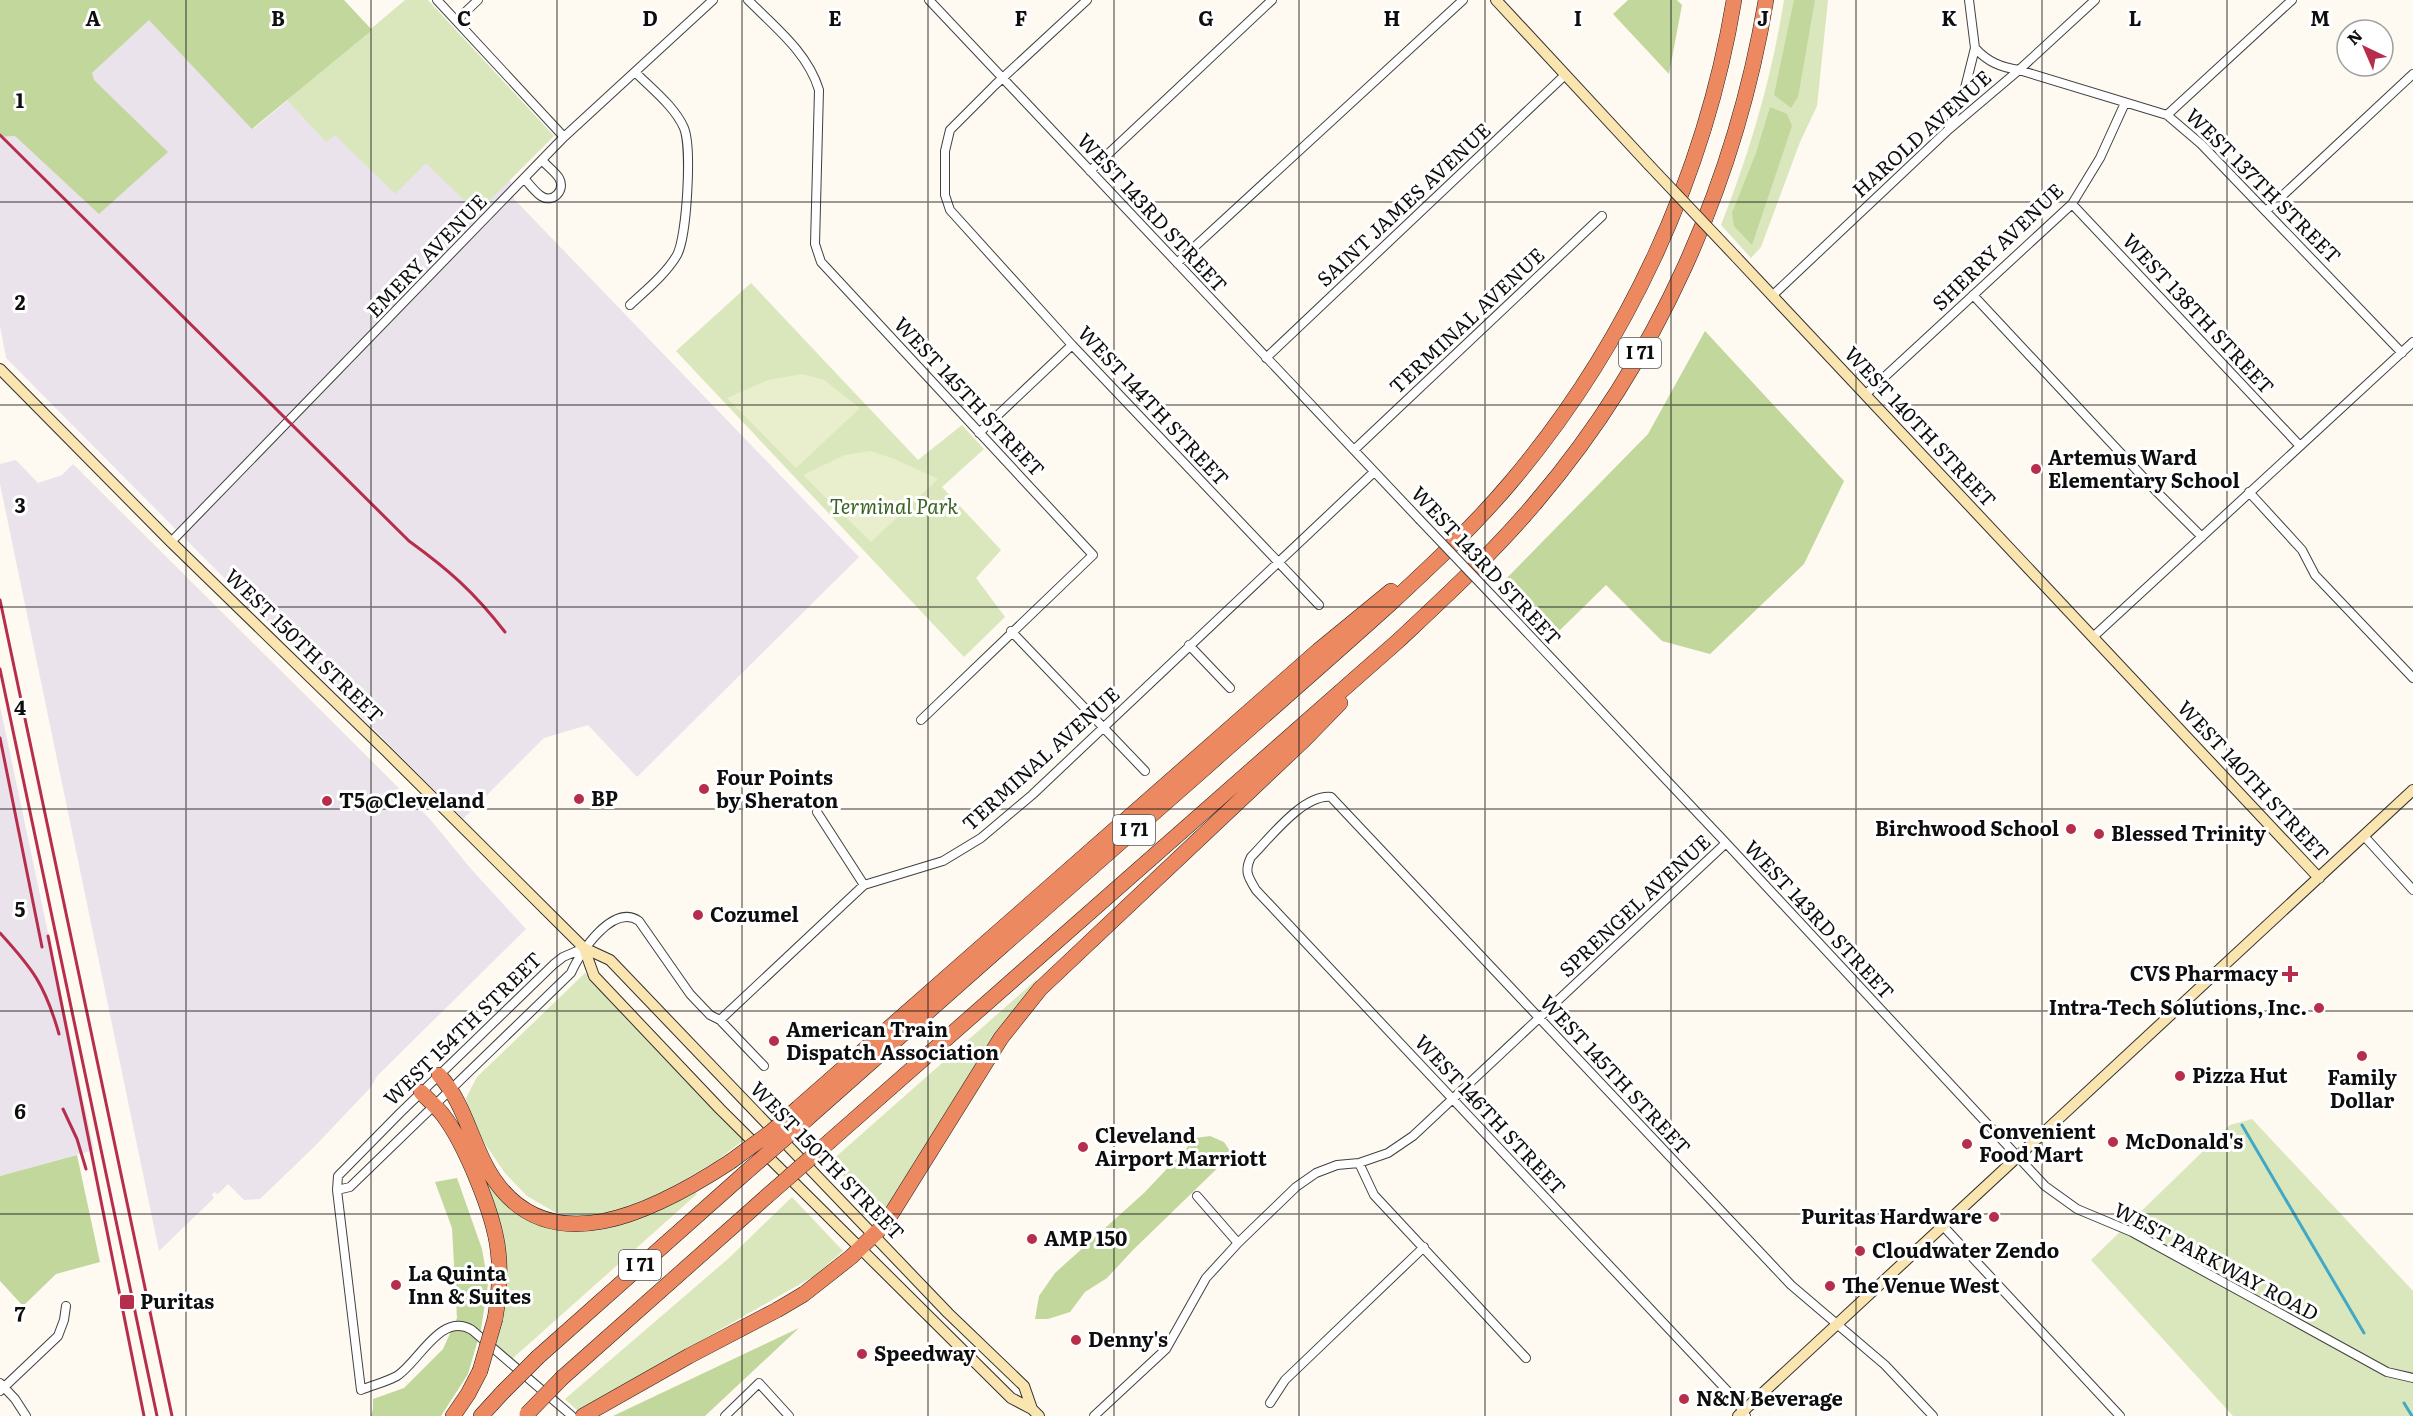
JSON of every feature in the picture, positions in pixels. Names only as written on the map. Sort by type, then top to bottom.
[{"type":"highway","name":"I 71","points":[[481,1416],[538,1357],[744,1174],[803,1113],[1350,623],[1457,540],[1511,482],[1570,405],[1603,353],[1645,276],[1684,184],[1707,119],[1734,0]]},
{"type":"highway","name":"I 71","points":[[526,1415],[562,1378],[1398,640],[1480,563],[1536,502],[1598,420],[1658,322],[1699,235],[1726,165],[1753,66],[1766,0]]},
{"type":"highway","points":[[583,1416],[786,1305],[828,1276],[860,1248],[885,1224],[1001,1038],[1040,989],[1305,739],[1398,640]]},
{"type":"highway","points":[[439,1075],[452,1089],[488,1168],[500,1187],[516,1203],[537,1215],[556,1222],[576,1225],[619,1219],[650,1207],[684,1190],[730,1162],[771,1132],[803,1113]]},
{"type":"highway","points":[[421,1092],[449,1124],[480,1189],[496,1235],[500,1270],[495,1319],[480,1371],[453,1416]]},
{"type":"street","points":[[437,0],[564,137]]},
{"type":"street","points":[[457,20],[478,0]]},
{"type":"street","name":"EMERY AVENUE","points":[[171,542],[564,137],[713,0]]},
{"type":"street","name":"WEST 145TH STREET","points":[[748,0],[805,59],[814,72],[819,90],[815,244],[821,262],[1093,555],[1011,631]]},
{"type":"street","name":"WEST 143RD STREET","points":[[929,0],[1726,843],[2017,1156]]},
{"type":"street","name":"WEST 144TH STREET","points":[[1087,0],[1002,78],[950,130],[945,151],[945,195],[950,210],[1072,345],[1318,605]]},
{"type":"street","points":[[1090,171],[1272,0]]},
{"type":"street","points":[[1177,263],[1463,0]]},
{"type":"street","name":"WEST 140TH STREET","points":[[1496,0],[2319,878]]},
{"type":"street","points":[[1947,131],[1964,92],[1975,48],[1970,0]]},
{"type":"street","name":"HAROLD AVENUE","points":[[1773,295],[1947,131],[2019,70],[2095,0]]},
{"type":"street","points":[[2167,115],[2292,0]]},
{"type":"street","name":"WEST 137TH STREET","points":[[1975,48],[1985,59],[1999,67],[2019,70],[2167,115],[2201,144],[2402,352]]},
{"type":"street","points":[[630,305],[658,278],[677,254],[685,228],[688,146],[684,128],[673,111],[636,73]]},
{"type":"street","points":[[2266,211],[2413,74]]},
{"type":"street","name":"SAINT JAMES AVENUE","points":[[1266,358],[1565,75]]},
{"type":"street","name":"SHERRY AVENUE","points":[[1866,394],[2072,204],[2100,158],[2125,103]]},
{"type":"street","points":[[524,178],[541,196],[549,198],[557,195],[561,188],[560,179],[542,160]]},
{"type":"street","name":"WEST 138TH STREET","points":[[2072,204],[2300,446]]},
{"type":"street","name":"TERMINAL AVENUE","points":[[1354,450],[1602,216]]},
{"type":"street","points":[[1973,295],[2202,537]]},
{"type":"street","points":[[2093,638],[2413,342]]},
{"type":"street","points":[[979,433],[1072,345]]},
{"type":"street","name":"WEST 150TH STREET","points":[[0,369],[171,542],[584,948],[610,960],[872,1236],[1024,1386],[1036,1413]]},
{"type":"street","name":"TERMINAL AVENUE","points":[[720,1020],[864,885],[943,861],[981,838],[1032,795],[1374,472]]},
{"type":"street","points":[[2249,492],[2302,550],[2315,575],[2413,678]]},
{"type":"street","points":[[921,720],[1011,631],[1145,771]]},
{"type":"street","points":[[1189,645],[1230,688]]},
{"type":"street","points":[[1742,1415],[2017,1156],[2413,790]]},
{"type":"street","name":"WEST 145TH STREET","points":[[1275,832],[1301,807],[1321,796],[1331,797],[1791,1285],[1886,1365],[1932,1416]]},
{"type":"street","points":[[817,812],[864,885]]},
{"type":"street","name":"WEST 146TH STREET","points":[[1275,832],[1251,857],[1247,866],[1247,875],[1256,890],[1728,1392],[1742,1415]]},
{"type":"street","points":[[2364,836],[2413,890]]},
{"type":"street","name":"SPRENGEL AVENUE","points":[[1094,1416],[1166,1349],[1206,1278],[1238,1243],[1296,1187],[1316,1173],[1338,1165],[1359,1163],[1388,1153],[1413,1136],[1726,843]]},
{"type":"street","points":[[584,948],[611,922],[620,917],[634,918],[646,930],[690,994],[710,1015],[720,1020]]},
{"type":"street","name":"WEST 150TH STREET","points":[[584,948],[594,976],[720,1109],[1011,1398],[1036,1413]]},
{"type":"street","name":"WEST 154TH STREET","points":[[584,948],[572,973],[350,1187],[336,1190],[338,1176],[421,1092],[554,964],[563,957],[584,948]]},
{"type":"street","name":"WEST 150TH STREET","points":[[720,1020],[764,1066]]},
{"type":"street","name":"WEST PARKWAY ROAD","points":[[2017,1156],[2045,1186],[2077,1209],[2132,1232],[2387,1372],[2413,1378]]},
{"type":"street","points":[[1359,1163],[1374,1195],[1526,1358]]},
{"type":"street","points":[[336,1190],[361,1390],[397,1375],[440,1333],[460,1326],[472,1330],[572,1416]]},
{"type":"street","points":[[1197,1196],[1238,1243]]},
{"type":"street","points":[[1944,1227],[2120,1416]]},
{"type":"street","points":[[1270,1402],[1284,1380],[1424,1247]]},
{"type":"street","points":[[26,1416],[15,1399],[1,1387],[58,1336],[66,1306]]},
{"type":"street","points":[[725,1416],[759,1383],[789,1416]]},
{"type":"shaded area","points":[[149,19],[253,129],[372,30],[511,182],[514,199],[859,557],[637,777],[588,725],[544,738],[463,819],[6,358],[0,326],[0,137],[26,135]]},
{"type":"shaded area","name":"T5@Cleveland","points":[[16,460],[38,483],[62,475],[73,464],[429,818],[472,870],[526,929],[377,1076],[371,1087],[316,1145],[260,1199],[244,1200],[228,1184],[218,1194],[214,1192],[212,1195],[214,1198],[159,1251],[0,484],[0,464]]},
{"type":"shaded area","points":[[0,706],[94,1150],[0,1176]]},
{"type":"green space","points":[[0,0],[344,0],[372,30],[252,129],[149,20],[92,73],[94,80],[168,152],[99,214],[15,136],[0,137]]},
{"type":"green space","points":[[405,0],[428,0],[554,136],[477,213],[426,163],[395,194],[335,135],[326,142],[287,100]]},
{"type":"green space","points":[[1628,0],[1677,0],[1682,5],[1669,74],[1613,14]]},
{"type":"green space","points":[[1784,0],[1828,0],[1817,106],[1800,142],[1761,247],[1751,258],[1721,225],[1759,114]]},
{"type":"green space","points":[[1794,0],[1815,0],[1798,97],[1791,108],[1774,95]]},
{"type":"green space","points":[[1770,107],[1787,114],[1792,126],[1752,245],[1734,226],[1732,213],[1756,153]]},
{"type":"green space","name":"Terminal Park","points":[[751,283],[918,460],[962,425],[984,449],[942,487],[1001,550],[976,578],[1005,617],[964,657],[676,351]]},
{"type":"green space","points":[[1705,331],[1844,481],[1804,564],[1710,654],[1662,641],[1606,585],[1556,634],[1506,579],[1648,434]]},
{"type":"green space","points":[[802,374],[824,380],[860,408],[796,468],[727,398],[768,380]]},
{"type":"green space","points":[[870,451],[892,458],[938,479],[871,542],[803,475],[845,455]]},
{"type":"green space","points":[[585,973],[745,1139],[715,1162],[637,1207],[598,1217],[556,1213],[527,1196],[505,1173],[474,1128],[466,1098],[477,1077]]},
{"type":"green space","points":[[1036,980],[1039,983],[881,1216],[830,1162]]},
{"type":"green space","points":[[2252,1119],[2413,1291],[2413,1416],[2233,1416],[2091,1260],[2230,1125]]},
{"type":"green space","points":[[1210,1136],[1224,1142],[1232,1154],[1107,1278],[1085,1292],[1070,1312],[1048,1319],[1035,1319],[1039,1296],[1055,1273],[1144,1193],[1196,1138]]},
{"type":"green space","points":[[77,1155],[100,1262],[56,1274],[23,1306],[0,1281],[0,1176]]},
{"type":"green space","points":[[457,1178],[482,1249],[488,1284],[481,1329],[468,1374],[441,1416],[371,1416],[373,1399],[404,1388],[443,1349],[457,1318],[452,1228],[435,1182]]},
{"type":"green space","points":[[490,1185],[514,1209],[539,1224],[564,1231],[589,1231],[614,1226],[694,1190],[697,1194],[512,1359],[496,1345],[504,1303],[506,1260],[503,1232],[485,1188]]},
{"type":"green space","points":[[792,1197],[843,1251],[814,1276],[578,1411],[565,1399],[729,1258]]},
{"type":"green space","points":[[799,1328],[705,1416],[613,1416]]},
{"type":"waterway","points":[[2242,1125],[2364,1333]]},
{"type":"waterway","points":[[2404,1403],[2412,1416]]},
{"type":"railway","points":[[0,135],[409,541],[472,593],[505,632]]},
{"type":"railway","points":[[0,600],[172,1416]]},
{"type":"railway","points":[[0,669],[157,1416]]},
{"type":"railway","points":[[0,738],[42,947]]},
{"type":"railway","points":[[0,933],[37,979],[49,1003],[59,1034]]},
{"type":"railway","points":[[48,936],[144,1416]]},
{"type":"railway","points":[[63,1109],[77,1139],[86,1169]]},
{"type":"place","name":"Artemus Ward Elementary School","points":[[2036,469]]},
{"type":"place","name":"Four Points by Sheraton","points":[[704,789]]},
{"type":"place","name":"BP","points":[[579,799]]},
{"type":"place","name":"T5@Cleveland","points":[[327,801]]},
{"type":"place","name":"Birchwood School","points":[[2071,829]]},
{"type":"place","name":"Blessed Trinity","points":[[2099,834]]},
{"type":"place","name":"Cozumel","points":[[698,915]]},
{"type":"place","name":"CVS Pharmacy","points":[[2290,974]]},
{"type":"place","name":"Intra-Tech Solutions, Inc.","points":[[2319,1008]]},
{"type":"place","name":"American Train Dispatch Association","points":[[774,1041]]},
{"type":"place","name":"Family Dollar","points":[[2362,1056]]},
{"type":"place","name":"Pizza Hut","points":[[2180,1076]]},
{"type":"place","name":"McDonald's","points":[[2113,1142]]},
{"type":"place","name":"Convenient Food Mart","points":[[1967,1144]]},
{"type":"place","name":"Cleveland Airport Marriott","points":[[1083,1147]]},
{"type":"place","name":"Puritas Hardware","points":[[1994,1217]]},
{"type":"place","name":"AMP 150","points":[[1032,1239]]},
{"type":"place","name":"Cloudwater Zendo","points":[[1860,1251]]},
{"type":"place","name":"La Quinta Inn & Suites","points":[[396,1285]]},
{"type":"place","name":"The Venue West","points":[[1830,1286]]},
{"type":"place","name":"Puritas","points":[[127,1302]]},
{"type":"place","name":"Denny's","points":[[1076,1340]]},
{"type":"place","name":"Speedway","points":[[862,1354]]},
{"type":"place","name":"N&N Beverage","points":[[1684,1399]]}]
